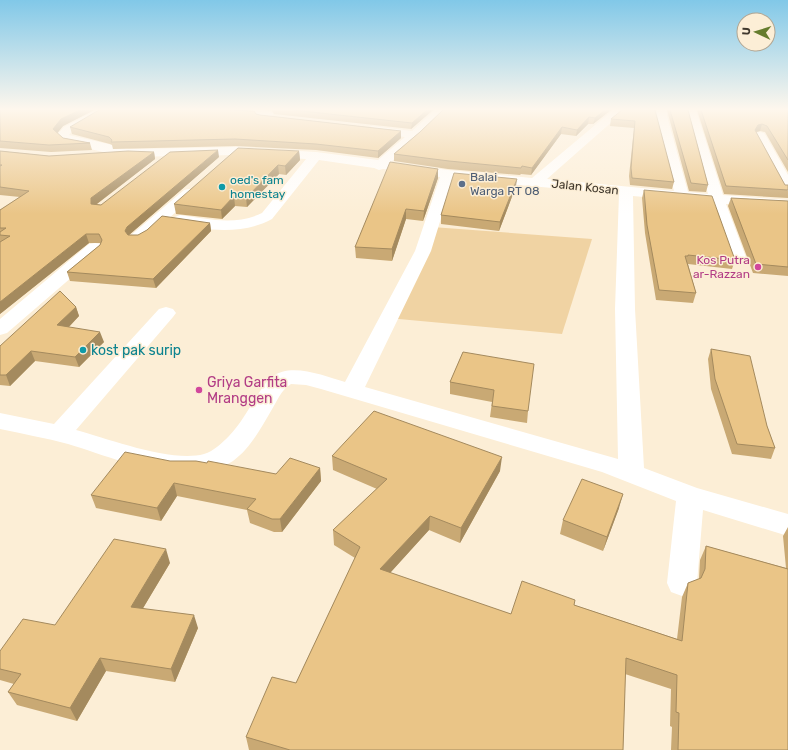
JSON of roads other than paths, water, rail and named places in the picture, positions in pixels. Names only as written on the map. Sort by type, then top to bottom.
[{"type":"street","points":[[92,145],[130,153]]},
{"type":"street","points":[[379,166],[403,145]]},
{"type":"street","points":[[535,182],[578,145]]},
{"type":"street","points":[[669,145],[682,196]]},
{"type":"street","points":[[701,145],[717,199],[738,260]]},
{"type":"street","points":[[765,145],[788,188]]},
{"type":"street","points":[[219,167],[236,151]]},
{"type":"street","name":"Jalan Kosan","points":[[90,156],[130,153],[170,154],[236,151],[316,156],[379,166],[448,174],[682,196],[788,204]]},
{"type":"street","points":[[161,218],[234,226],[247,225],[259,221],[267,216],[316,156]]},
{"type":"street","points":[[352,390],[423,251],[448,174]]},
{"type":"street","points":[[136,239],[201,182]]},
{"type":"street","points":[[626,191],[625,309],[631,474]]},
{"type":"street","points":[[0,330],[95,248]]},
{"type":"street","points":[[59,434],[166,313]]},
{"type":"street","points":[[0,421],[59,434],[152,459],[184,465],[204,464],[221,457],[245,436],[272,390],[285,379],[302,378],[352,390],[603,464],[690,496],[788,525]]},
{"type":"street","points":[[682,582],[690,496]]},
{"type":"place","name":"Balai Warga RT 08","points":[[462,184]]},
{"type":"place","name":"oed's fam homestay","points":[[222,187]]},
{"type":"place","name":"Kos Putra ar-Razzan","points":[[758,267]]},
{"type":"place","name":"kost pak surip","points":[[83,350]]},
{"type":"place","name":"Griya Garfita Mranggen","points":[[199,390]]}]
